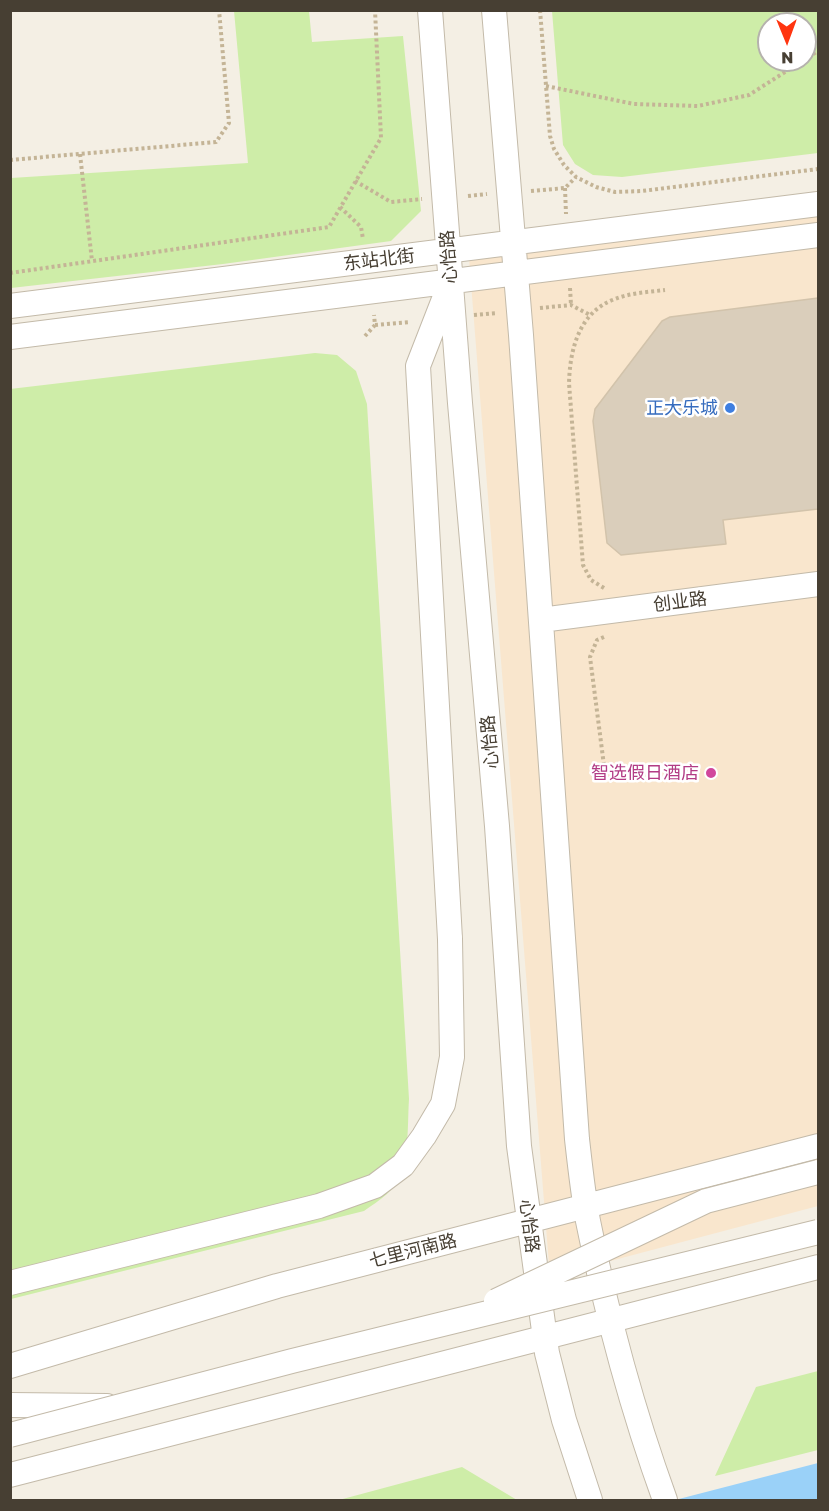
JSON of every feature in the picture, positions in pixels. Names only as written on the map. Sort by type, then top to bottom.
[{"type":"street","name":"心怡路","points":[[430,10],[451,281]]},
{"type":"street","points":[[494,10],[519,310],[577,1139],[586,1206],[610,1320],[625,1381],[665,1500]]},
{"type":"street","name":"东站北街","points":[[10,306],[819,204]]},
{"type":"street","name":"东站北街","points":[[10,337],[819,235]]},
{"type":"street","points":[[10,1284],[319,1206],[375,1186],[408,1158],[443,1104],[452,1057],[450,939],[418,366],[445,318],[451,281]]},
{"type":"street","name":"心怡路","points":[[445,318],[498,826],[519,1146],[528,1222],[544,1338],[564,1420],[590,1500]]},
{"type":"street","name":"创业路","points":[[541,620],[819,584]]},
{"type":"street","name":"七里河南路","points":[[10,1366],[277,1286],[819,1146]]},
{"type":"street","points":[[452,1322],[706,1201],[819,1172]]},
{"type":"street","points":[[10,1435],[292,1361],[819,1232]]},
{"type":"street","points":[[10,1475],[819,1267]]},
{"type":"street","points":[[10,1405],[122,1406]]},
{"type":"path","points":[[10,160],[216,142],[229,123],[219,10]]},
{"type":"path","points":[[10,273],[329,227],[381,138],[375,10]]},
{"type":"path","points":[[540,10],[550,136],[554,149],[564,165],[576,177],[596,187],[615,192],[642,191],[819,169]]},
{"type":"path","points":[[546,86],[634,104],[698,106],[749,95],[819,51]]},
{"type":"path","points":[[80,154],[92,261]]},
{"type":"path","points":[[604,588],[591,580],[583,565],[569,383],[573,345],[590,315],[614,299],[665,290]]},
{"type":"path","points":[[375,326],[571,305],[590,315]]},
{"type":"path","points":[[606,781],[590,657],[597,640],[608,636]]},
{"type":"shaded area","points":[[818,216],[818,1206],[550,1277],[469,258]]},
{"type":"green space","points":[[234,11],[309,11],[312,42],[403,36],[421,211],[391,241],[223,264],[11,288],[11,178],[248,163]]},
{"type":"green space","points":[[552,11],[818,11],[818,153],[622,177],[593,175],[575,164],[563,145]]},
{"type":"green space","points":[[315,353],[337,355],[356,371],[367,404],[409,1099],[404,1162],[395,1185],[364,1211],[11,1299],[10,389]]},
{"type":"green space","points":[[818,1371],[818,1450],[715,1476],[756,1387]]},
{"type":"green space","points":[[462,1467],[517,1500],[339,1500]]},
{"type":"water","points":[[818,1463],[818,1500],[675,1500]]},
{"type":"building","points":[[818,298],[818,509],[723,520],[726,544],[621,555],[607,543],[593,421],[595,409],[662,321],[670,317]]},
{"type":"place","name":"正大乐城","points":[[730,408]]},
{"type":"place","name":"智选假日酒店","points":[[711,773]]}]
